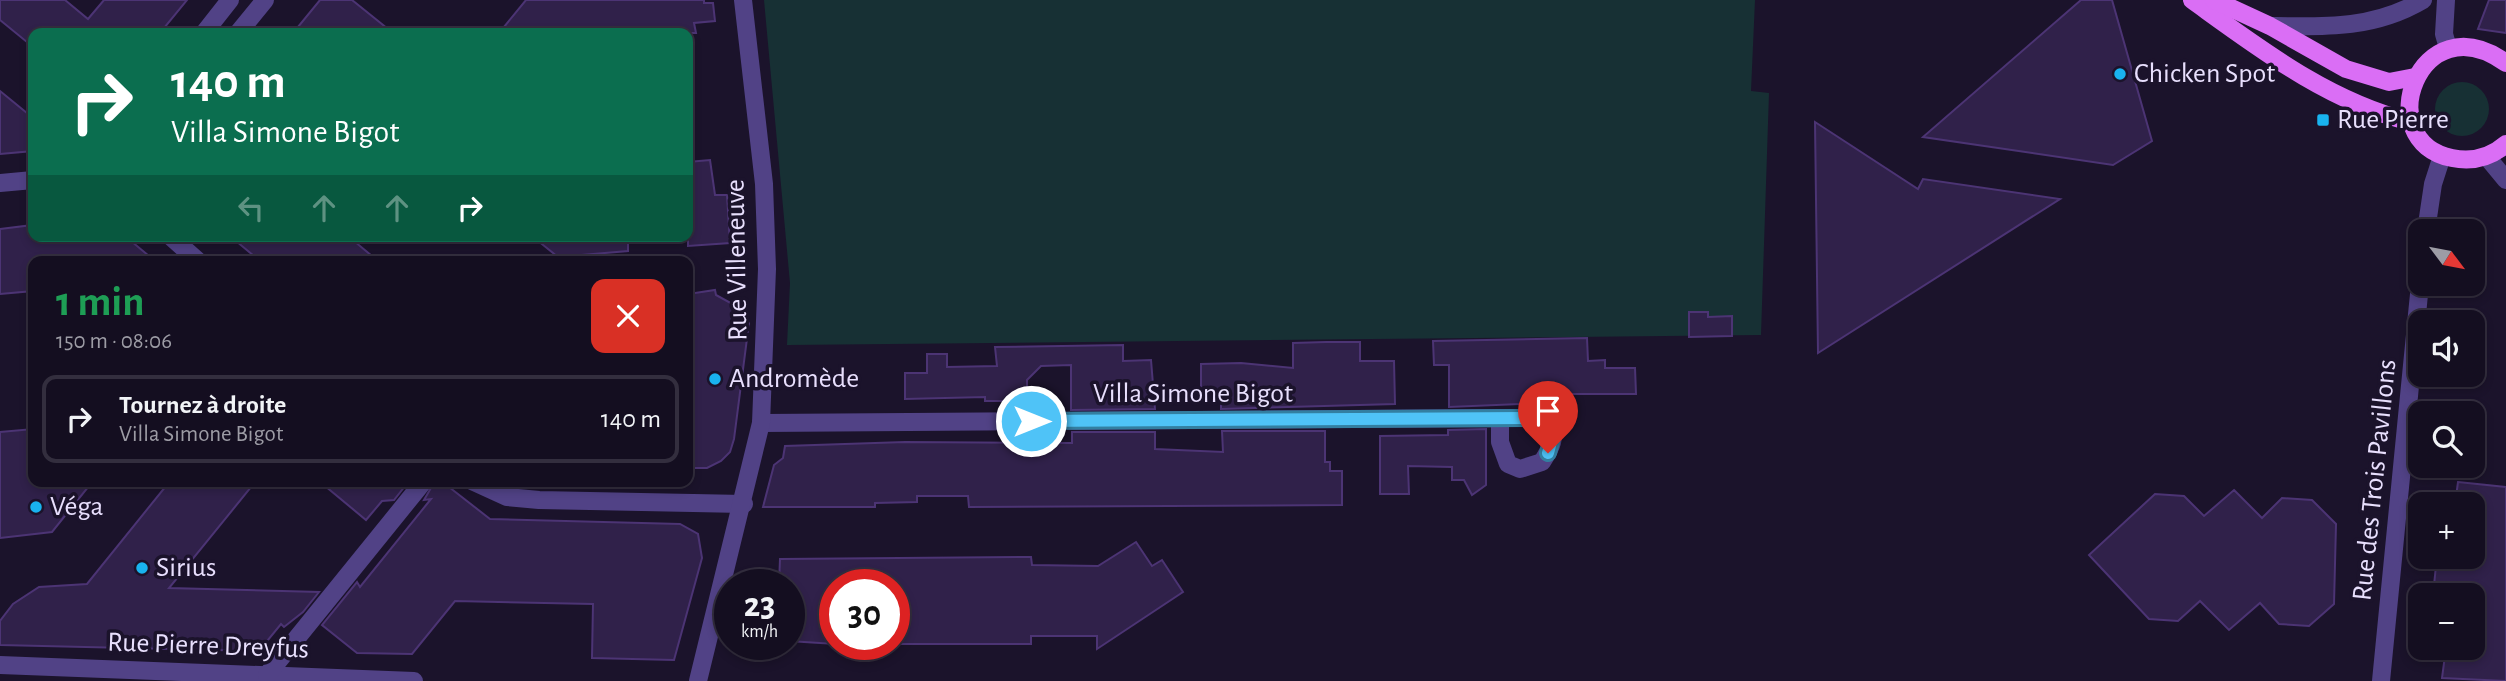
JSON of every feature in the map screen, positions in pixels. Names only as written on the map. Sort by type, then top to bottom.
[{"type":"main road","points":[[2192,0],[2335,96],[2383,116],[2412,122]]},
{"type":"main road","points":[[2214,0],[2270,26],[2346,69],[2389,82],[2414,77]]},
{"type":"main road","points":[[2506,63],[2477,47],[2448,48],[2436,54],[2414,77],[2408,101],[2412,122],[2428,148],[2442,156],[2465,161],[2487,157],[2506,144]]},
{"type":"street","points":[[208,28],[230,0]]},
{"type":"street","points":[[243,28],[265,0]]},
{"type":"street","name":"Rue Villeneuve","points":[[698,681],[744,504],[761,423],[767,269],[764,184],[743,0]]},
{"type":"street","points":[[2270,26],[2357,26],[2389,17],[2423,0]]},
{"type":"street","points":[[2446,0],[2444,34],[2448,48]]},
{"type":"street","points":[[2428,219],[2432,184],[2442,156]]},
{"type":"street","points":[[2487,157],[2506,180]]},
{"type":"street","points":[[0,183],[28,180]]},
{"type":"street","points":[[177,242],[192,256]]},
{"type":"street","name":"Rue des Trois Pavillons","points":[[2381,681],[2419,296]]},
{"type":"street","name":"Villa Simone Bigot","points":[[761,423],[1500,418]]},
{"type":"street","points":[[267,675],[419,487]]},
{"type":"street","points":[[485,487],[507,497],[539,500],[744,504]]},
{"type":"street","name":"Rue Pierre Dreyfus","points":[[0,665],[414,681]]},
{"type":"green space","points":[[764,0],[1755,0],[1751,91],[1769,93],[1761,335],[787,345],[790,283]]},
{"type":"green space","points":[[2462,82],[2481,90],[2489,109],[2481,128],[2462,136],[2443,128],[2435,109],[2443,90]]},
{"type":"building","points":[[0,0],[65,0],[88,19],[104,0],[187,0],[164,28],[28,28],[28,43],[0,20]]},
{"type":"building","points":[[320,0],[352,0],[387,28],[297,28]]},
{"type":"building","points":[[526,0],[704,0],[704,3],[713,3],[715,21],[694,23],[696,33],[693,33],[693,28],[503,28]]},
{"type":"building","points":[[2081,0],[2112,0],[2152,141],[2113,165],[1923,137]]},
{"type":"building","points":[[2489,0],[2506,0],[2506,33],[2478,29]]},
{"type":"building","points":[[0,91],[28,114],[28,151],[0,154]]},
{"type":"building","points":[[1815,122],[1918,189],[1923,179],[2060,199],[1818,353]]},
{"type":"building","points":[[710,160],[715,195],[727,195],[730,243],[688,246],[688,242],[693,242],[693,162]]},
{"type":"building","points":[[28,226],[28,242],[132,242],[149,256],[28,256],[28,291],[0,294],[0,229]]},
{"type":"building","points":[[237,242],[355,242],[372,256],[254,256]]},
{"type":"building","points":[[539,242],[628,242],[628,251],[557,256]]},
{"type":"building","name":"Andromède","points":[[715,290],[716,295],[738,307],[749,323],[734,439],[730,452],[721,461],[707,468],[693,468],[693,293]]},
{"type":"building","points":[[1689,312],[1708,312],[1708,317],[1732,316],[1732,336],[1689,337]]},
{"type":"building","points":[[1587,338],[1588,361],[1605,360],[1605,368],[1635,368],[1636,394],[1565,394],[1565,402],[1449,407],[1449,365],[1434,365],[1433,341]]},
{"type":"building","points":[[1360,342],[1360,361],[1394,361],[1395,404],[1221,409],[1221,400],[1201,400],[1201,364],[1241,363],[1293,368],[1293,343]]},
{"type":"building","points":[[1123,345],[1123,361],[1151,360],[1155,409],[1071,410],[1071,365],[1041,366],[1027,380],[1027,401],[985,401],[985,397],[905,399],[905,373],[927,373],[927,354],[947,354],[947,367],[997,366],[995,347]]},
{"type":"building","name":"Véga","points":[[28,429],[28,487],[88,487],[52,532],[0,538],[0,432]]},
{"type":"building","points":[[1486,429],[1486,485],[1472,495],[1464,480],[1452,480],[1452,467],[1408,466],[1409,494],[1380,494],[1380,436],[1448,435],[1448,430]]},
{"type":"building","points":[[1222,431],[1325,431],[1325,462],[1330,462],[1330,471],[1342,471],[1342,505],[969,507],[968,496],[917,496],[917,502],[875,503],[875,507],[763,507],[774,465],[783,458],[785,446],[905,442],[1072,443],[1072,432],[1155,432],[1155,449],[1223,452]]},
{"type":"building","points":[[2458,482],[2506,487],[2506,681],[2442,678],[2444,660],[2485,660],[2485,583],[2434,583],[2436,569],[2485,569],[2485,492],[2457,492]]},
{"type":"building","name":"Sirius","points":[[165,487],[251,487],[169,588],[319,592],[303,612],[284,627],[281,624],[259,651],[0,645],[0,621],[13,604],[39,587],[87,584]]},
{"type":"building","points":[[326,487],[404,487],[394,500],[382,501],[366,520]]},
{"type":"building","points":[[432,487],[449,487],[490,519],[680,524],[698,534],[702,558],[674,660],[592,658],[593,604],[455,601],[412,654],[357,653],[322,625],[357,582],[360,587],[431,499],[424,500]]},
{"type":"building","points":[[2234,490],[2262,518],[2282,498],[2312,500],[2336,524],[2334,604],[2309,626],[2279,624],[2260,603],[2229,630],[2200,601],[2178,621],[2149,619],[2089,555],[2155,494],[2184,496],[2204,516]]},
{"type":"building","points":[[1136,542],[1152,566],[1162,560],[1183,592],[1097,649],[1097,636],[1031,636],[1031,644],[910,644],[910,569],[819,569],[819,643],[805,642],[805,569],[780,569],[780,559],[1031,557],[1032,565],[1098,566]]},
{"type":"place","name":"Chicken Spot","points":[[2120,74]]},
{"type":"place","name":"Rue Pierre","points":[[2323,120]]},
{"type":"place","name":"Andromède","points":[[715,379]]},
{"type":"place","name":"Véga","points":[[36,507]]},
{"type":"place","name":"Sirius","points":[[142,568]]},
{"type":"route","points":[[1031,421],[1542,418],[1550,422],[1554,431],[1548,453]]}]
